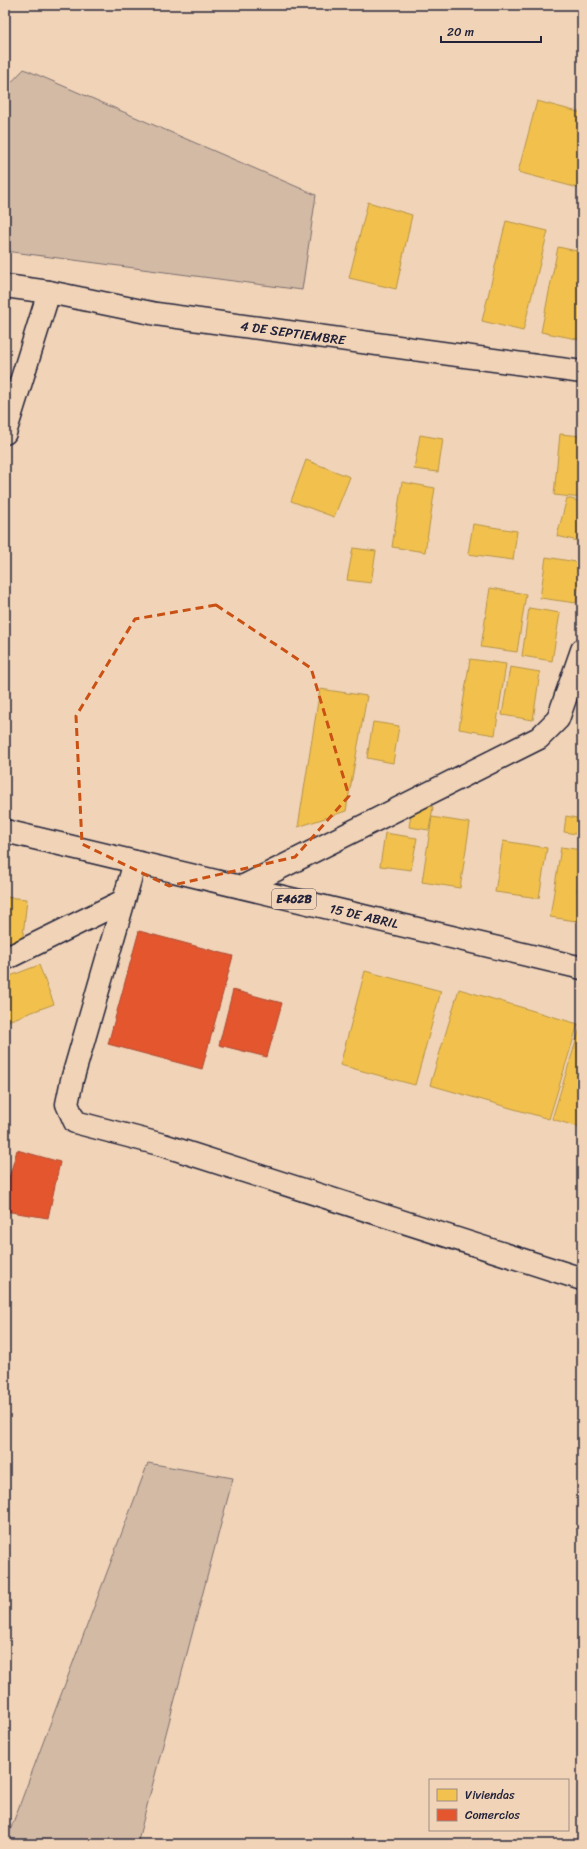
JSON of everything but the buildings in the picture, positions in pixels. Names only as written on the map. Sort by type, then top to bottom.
[{"type":"street","name":"4 DE SEPTIEMBRE","points":[[5,286],[50,292],[156,314],[582,372]]},
{"type":"street","points":[[5,433],[50,292]]},
{"type":"street","points":[[242,887],[539,738],[558,719],[582,650]]},
{"type":"street","name":"15 DE ABRIL","points":[[5,831],[582,968]]},
{"type":"street","points":[[135,862],[67,1104],[75,1122],[163,1145],[582,1279]]},
{"type":"street","points":[[5,959],[123,901]]},
{"type":"highlighted area","points":[[216,605],[311,668],[349,796],[295,857],[169,886],[82,844],[76,716],[135,619]]},
{"type":"shaded area","points":[[24,69],[316,195],[302,290],[5,251],[5,89]]},
{"type":"shaded area","points":[[148,1463],[233,1478],[137,1844],[5,1844]]}]
